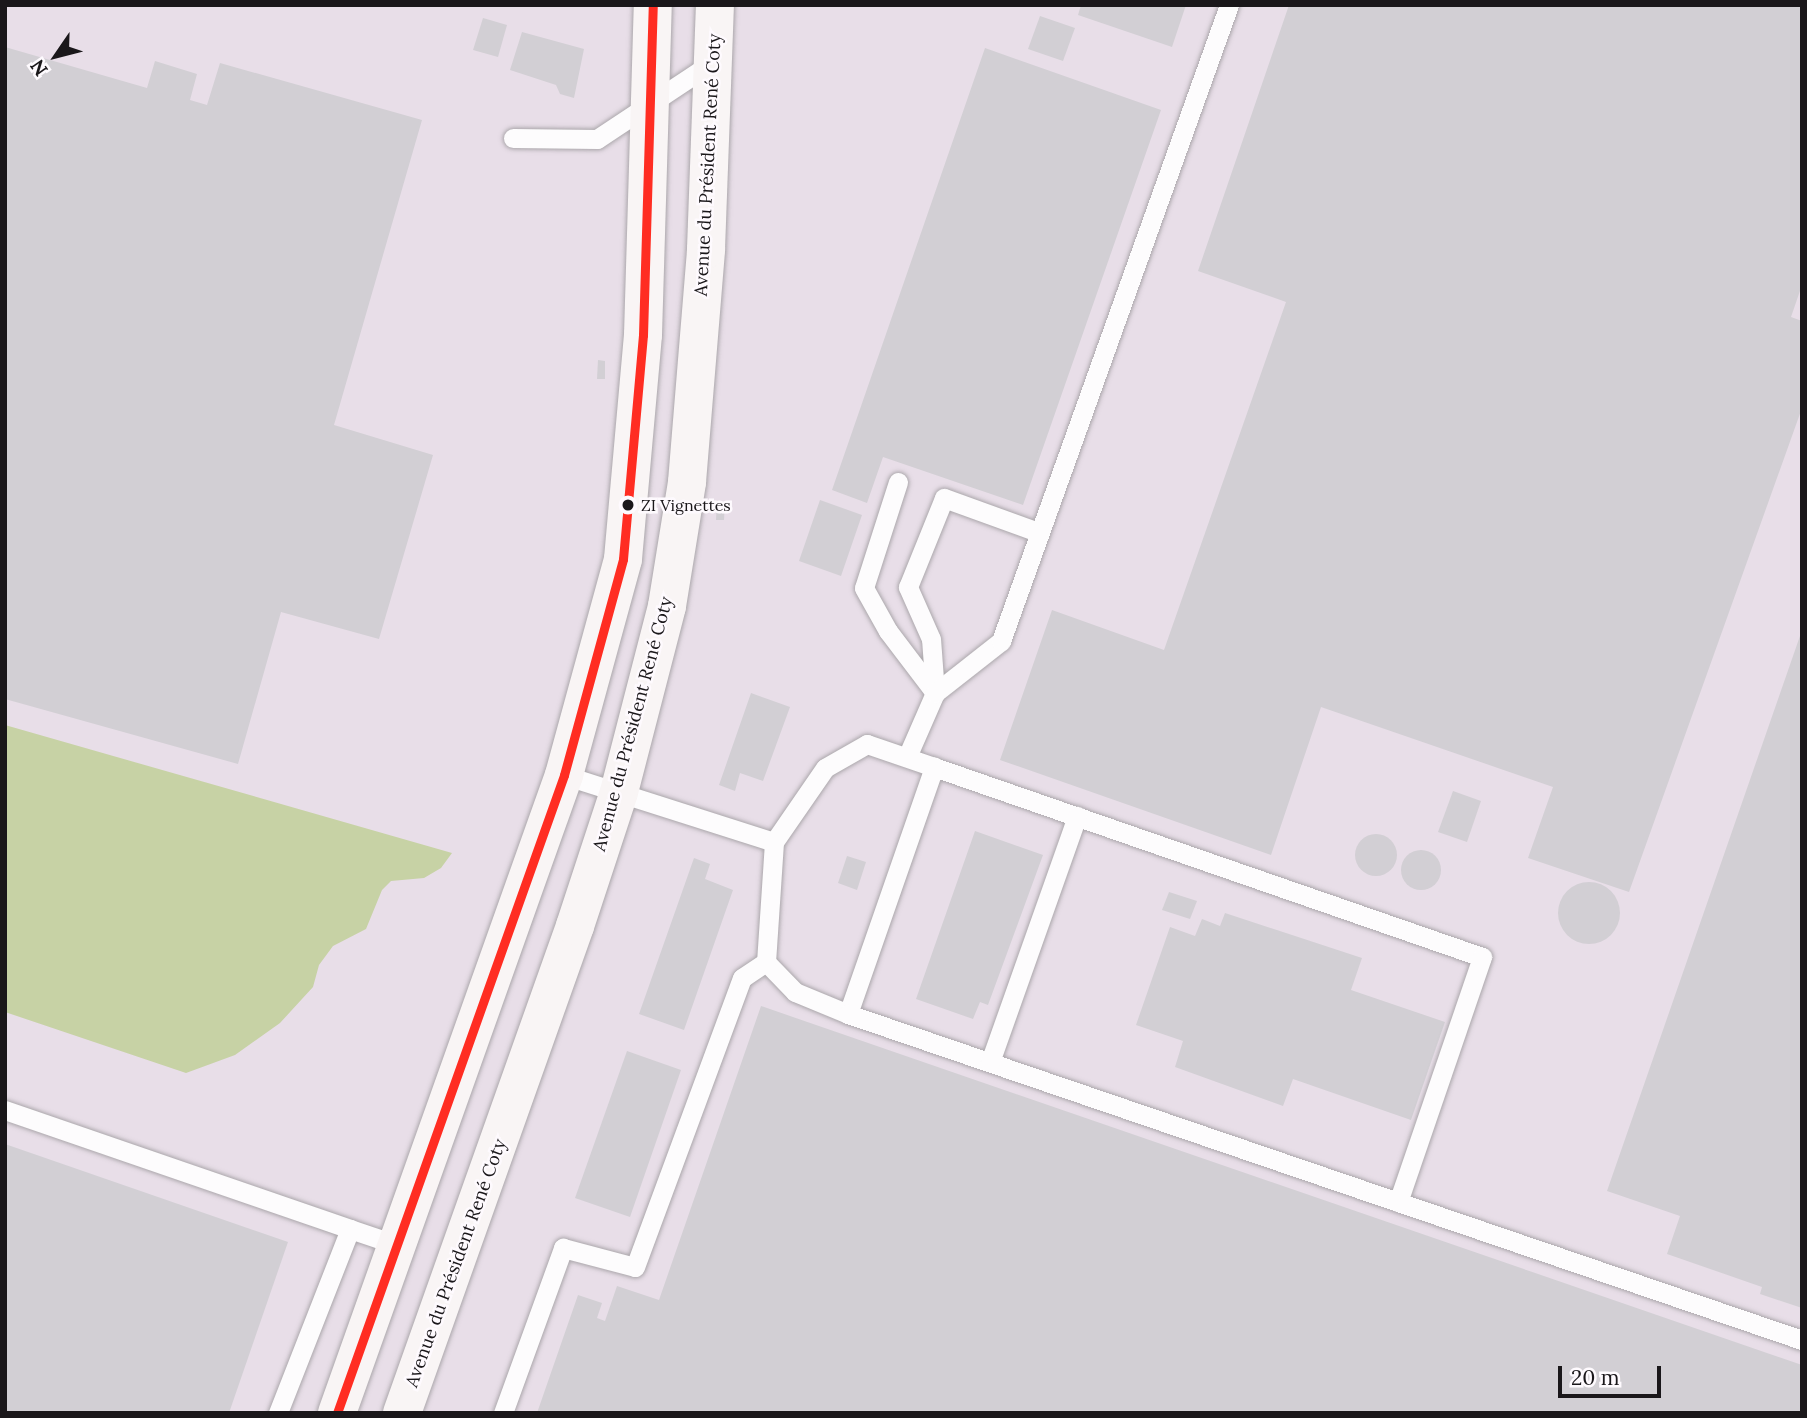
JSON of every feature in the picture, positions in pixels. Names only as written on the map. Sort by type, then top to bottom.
[{"type":"main road","points":[[337,1413],[564,775],[623,559],[643,335],[653,5]]},
{"type":"main road","name":"Avenue du Président René Coty","points":[[402,1413],[619,792],[667,606],[687,482],[706,249],[715,5]]},
{"type":"lane","points":[[935,692],[1001,641],[1038,531],[1229,5]]},
{"type":"lane","points":[[513,138],[597,139],[713,62]]},
{"type":"lane","points":[[898,482],[864,588],[888,631],[935,692]]},
{"type":"lane","points":[[907,757],[935,692],[931,639],[908,587],[944,498],[1038,531]]},
{"type":"lane","points":[[1398,1202],[1482,957],[867,744],[825,768],[774,842],[766,962],[795,992],[848,1014],[990,1062],[1398,1202],[1802,1340]]},
{"type":"lane","points":[[848,1014],[934,767]]},
{"type":"lane","points":[[564,775],[774,842]]},
{"type":"lane","points":[[990,1062],[1077,816]]},
{"type":"lane","points":[[503,1413],[563,1248],[635,1267],[742,978],[766,962]]},
{"type":"lane","points":[[5,1110],[397,1245]]},
{"type":"lane","points":[[278,1413],[350,1229]]},
{"type":"shaded area","points":[[5,5],[1802,5],[1802,1413],[5,1413]]},
{"type":"green space","points":[[5,725],[452,853],[441,868],[424,878],[391,881],[382,890],[366,929],[333,946],[319,965],[313,987],[280,1023],[235,1055],[186,1073],[5,1012]]},
{"type":"building","points":[[1081,5],[1186,5],[1172,47],[1078,15]]},
{"type":"building","points":[[1289,5],[1802,5],[1802,285],[1791,317],[1802,321],[1802,408],[1629,892],[1528,858],[1553,787],[1321,707],[1271,855],[1000,760],[1052,610],[1164,650],[1286,302],[1198,271]]},
{"type":"building","points":[[1040,16],[1075,28],[1063,61],[1028,49]]},
{"type":"building","points":[[483,18],[507,25],[498,57],[473,50]]},
{"type":"building","points":[[522,32],[584,49],[574,98],[560,94],[556,85],[510,70]]},
{"type":"building","points":[[5,47],[147,88],[155,61],[197,74],[190,100],[207,105],[220,63],[422,120],[334,425],[433,455],[379,639],[281,612],[238,764],[5,699]]},
{"type":"building","points":[[985,48],[1161,110],[1023,505],[883,457],[867,503],[832,490]]},
{"type":"building","points":[[598,360],[605,361],[605,379],[597,379]]},
{"type":"building","points":[[820,500],[862,515],[841,576],[799,561]]},
{"type":"building","points":[[717,501],[725,502],[724,520],[716,520]]},
{"type":"building","points":[[1801,633],[1802,1308],[1760,1294],[1762,1287],[1667,1254],[1680,1216],[1607,1191]]},
{"type":"building","points":[[751,693],[790,707],[763,781],[740,773],[735,791],[719,785]]},
{"type":"building","points":[[1453,791],[1481,801],[1467,842],[1438,832]]},
{"type":"building","points":[[975,831],[1043,855],[988,1005],[980,1002],[973,1019],[916,999]]},
{"type":"building","points":[[1376,834],[1391,840],[1397,855],[1391,870],[1376,876],[1361,870],[1355,855],[1361,840]]},
{"type":"building","points":[[1421,850],[1429,851],[1435,856],[1440,862],[1440,878],[1435,884],[1429,889],[1421,890],[1413,889],[1407,884],[1402,878],[1401,870],[1402,862],[1407,856],[1413,851]]},
{"type":"building","points":[[847,856],[866,862],[857,890],[838,883]]},
{"type":"building","points":[[694,858],[710,864],[705,879],[733,890],[684,1030],[639,1014]]},
{"type":"building","points":[[1589,882],[1601,884],[1611,891],[1618,901],[1618,925],[1611,935],[1601,942],[1589,944],[1577,942],[1567,935],[1560,925],[1558,913],[1560,901],[1567,891],[1577,884]]},
{"type":"building","points":[[1169,892],[1197,901],[1190,919],[1162,910]]},
{"type":"building","points":[[1225,913],[1362,958],[1351,990],[1445,1022],[1411,1120],[1293,1079],[1283,1106],[1175,1067],[1183,1041],[1136,1025],[1170,927],[1195,936],[1202,919],[1220,926]]},
{"type":"building","points":[[761,1006],[1802,1365],[1802,1413],[537,1413],[578,1295],[602,1303],[597,1318],[605,1321],[617,1286],[659,1300]]},
{"type":"building","points":[[627,1051],[681,1070],[630,1217],[575,1198]]},
{"type":"building","points":[[5,1144],[288,1242],[229,1413],[5,1413]]},
{"type":"transit line","points":[[337,1413],[564,775],[623,559],[643,335],[653,5]]},
{"type":"place","name":"ZI Vignettes","points":[[628,505]]}]
